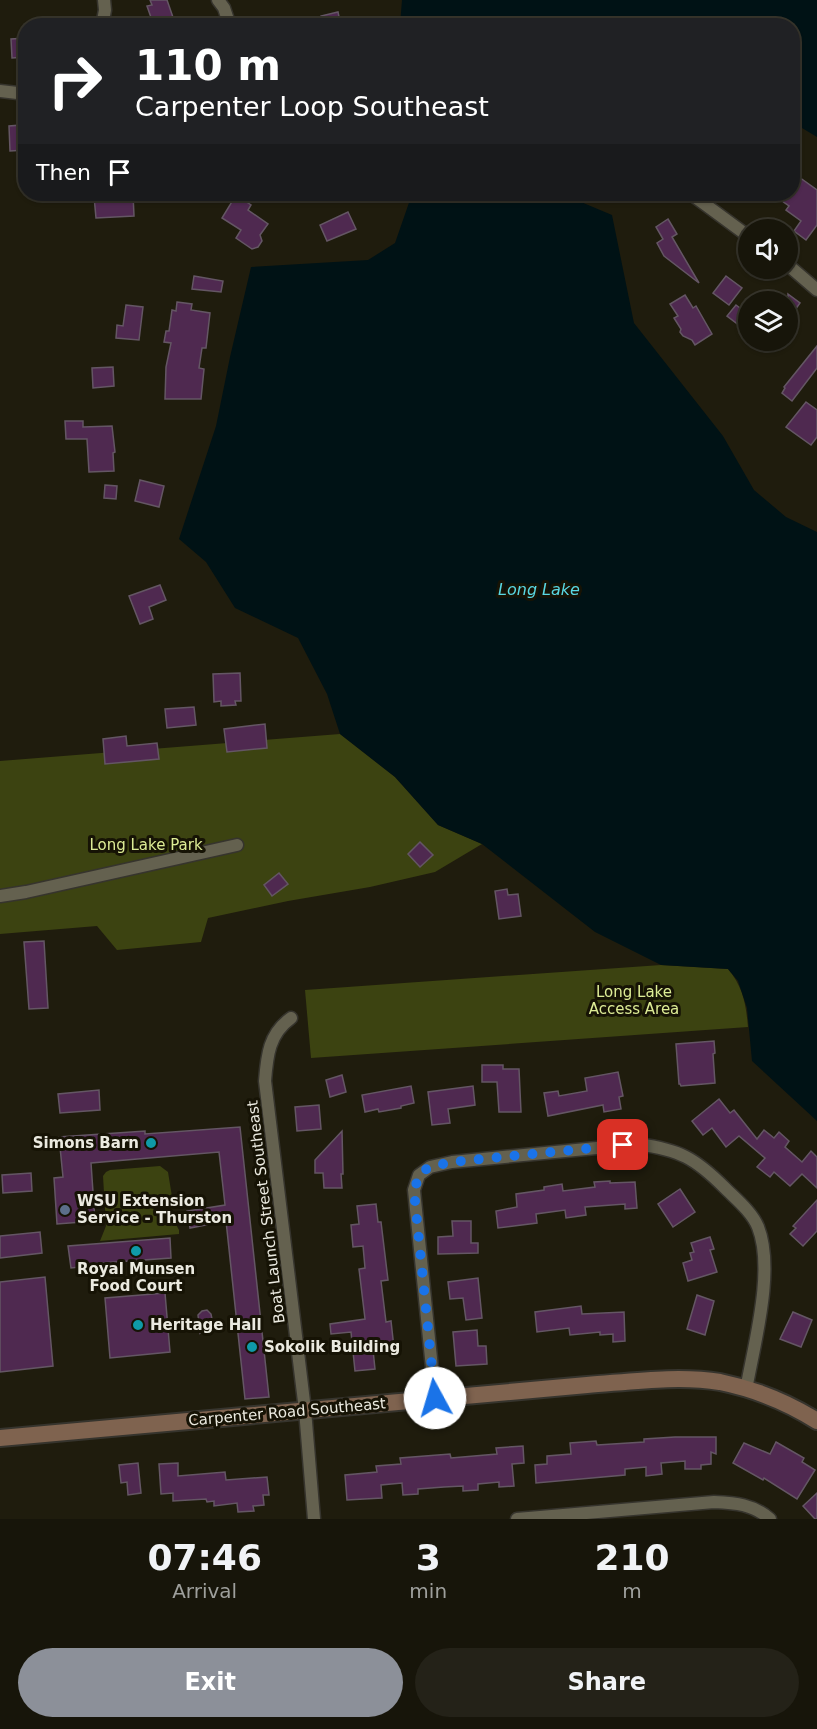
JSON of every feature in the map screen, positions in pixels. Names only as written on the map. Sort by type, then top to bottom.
[{"type":"street","points":[[104,0],[104,18]]},
{"type":"street","points":[[218,0],[227,18]]},
{"type":"street","points":[[0,91],[18,93]]},
{"type":"street","points":[[700,201],[738,229]]},
{"type":"street","points":[[798,274],[817,290]]},
{"type":"street","points":[[0,896],[237,845]]},
{"type":"street","name":"Boat Launch Street Southeast","points":[[291,1018],[275,1034],[267,1055],[265,1080],[305,1410],[314,1519]]},
{"type":"street","points":[[435,1398],[415,1214],[414,1191],[419,1175],[429,1167],[452,1162],[638,1144],[679,1152],[698,1164],[735,1198],[758,1226],[765,1261],[764,1291],[746,1389]]},
{"type":"street","name":"Carpenter Road Southeast","points":[[0,1438],[659,1380],[719,1382],[746,1389],[775,1398],[817,1421]]},
{"type":"street","points":[[517,1519],[714,1502],[738,1503],[770,1519]]},
{"type":"green space","name":"Long Lake Park","points":[[340,734],[395,777],[438,825],[482,844],[435,872],[208,918],[201,942],[117,950],[97,926],[0,934],[0,761]]},
{"type":"green space","name":"Long Lake Access Area","points":[[661,965],[728,969],[743,996],[748,1027],[311,1058],[305,990]]},
{"type":"green space","points":[[160,1166],[168,1172],[173,1219],[179,1234],[100,1241],[106,1226],[103,1176],[106,1172]]},
{"type":"water","points":[[402,0],[817,0],[817,137],[800,127],[800,18],[401,18]]},
{"type":"water","name":"Long Lake","points":[[410,201],[579,201],[612,215],[634,323],[723,436],[754,490],[786,517],[817,532],[817,1121],[752,1061],[747,1008],[738,981],[728,969],[661,965],[595,932],[482,844],[438,825],[395,777],[340,734],[327,694],[298,638],[235,608],[206,562],[179,539],[216,426],[251,267],[368,260],[395,243]]},
{"type":"building","points":[[150,0],[167,0],[173,18],[151,18],[147,6],[152,5]]},
{"type":"building","points":[[338,12],[339,18],[321,18],[321,16]]},
{"type":"building","points":[[11,39],[18,39],[18,58],[12,58]]},
{"type":"building","points":[[18,125],[18,150],[10,151],[9,126]]},
{"type":"building","points":[[800,178],[817,190],[817,225],[806,240],[798,234],[798,225],[801,221],[786,210],[789,206],[782,201],[800,201]]},
{"type":"building","points":[[94,201],[133,201],[134,216],[96,218]]},
{"type":"building","points":[[232,201],[245,201],[251,205],[248,210],[268,224],[260,235],[262,241],[258,247],[252,249],[236,238],[241,230],[222,218]]},
{"type":"building","points":[[348,212],[356,229],[327,241],[320,225]]},
{"type":"building","points":[[668,219],[677,234],[672,237],[699,283],[664,256],[657,243],[663,239],[656,227]]},
{"type":"building","points":[[194,276],[223,281],[221,292],[192,289]]},
{"type":"building","points":[[726,276],[742,288],[729,305],[713,293]]},
{"type":"building","points":[[685,295],[693,308],[696,306],[712,334],[695,345],[692,340],[680,332],[681,329],[674,318],[678,316],[670,304]]},
{"type":"building","points":[[177,302],[192,304],[191,310],[210,313],[206,348],[202,348],[199,368],[204,369],[201,399],[165,399],[166,367],[171,343],[164,342],[166,331],[169,331],[172,310],[176,311]]},
{"type":"building","points":[[126,305],[143,307],[139,340],[116,338],[117,325],[123,326]]},
{"type":"building","points":[[736,305],[738,306],[738,324],[727,316]]},
{"type":"building","points":[[817,346],[817,368],[792,401],[782,393],[784,387]]},
{"type":"building","points":[[113,367],[114,386],[93,388],[92,368]]},
{"type":"building","points":[[806,402],[817,410],[817,437],[811,445],[786,427]]},
{"type":"building","points":[[65,421],[83,421],[83,427],[112,426],[115,452],[113,453],[114,471],[89,472],[87,439],[66,439]]},
{"type":"building","points":[[140,480],[164,486],[159,507],[135,501]]},
{"type":"building","points":[[105,485],[117,486],[116,499],[104,498]]},
{"type":"building","points":[[160,585],[166,600],[149,607],[153,619],[140,624],[129,596]]},
{"type":"building","points":[[240,673],[241,701],[235,701],[236,705],[221,706],[221,701],[214,702],[213,674]]},
{"type":"building","points":[[194,707],[196,725],[167,728],[165,709]]},
{"type":"building","points":[[265,724],[267,748],[227,752],[224,729]]},
{"type":"building","points":[[126,736],[127,746],[157,743],[159,759],[105,764],[103,739]]},
{"type":"building","points":[[420,842],[433,855],[420,867],[408,854]]},
{"type":"building","points":[[279,873],[288,884],[272,896],[264,885]]},
{"type":"building","points":[[507,889],[508,895],[518,894],[521,916],[499,919],[495,891]]},
{"type":"building","points":[[44,941],[48,1008],[29,1009],[24,942]]},
{"type":"building","points":[[714,1041],[715,1083],[681,1086],[676,1044]]},
{"type":"building","points":[[482,1065],[503,1065],[503,1069],[519,1069],[521,1112],[499,1112],[497,1082],[482,1082]]},
{"type":"building","points":[[618,1072],[623,1096],[619,1097],[621,1109],[604,1112],[603,1105],[548,1116],[544,1093],[558,1091],[559,1096],[587,1091],[585,1078]]},
{"type":"building","points":[[342,1075],[346,1092],[330,1097],[326,1080]]},
{"type":"building","points":[[411,1086],[414,1103],[401,1106],[401,1108],[365,1112],[362,1095]]},
{"type":"building","points":[[473,1086],[475,1105],[448,1109],[450,1123],[432,1125],[428,1092]]},
{"type":"building","points":[[99,1090],[100,1110],[60,1113],[58,1094]]},
{"type":"building","points":[[719,1099],[730,1113],[734,1110],[757,1139],[764,1130],[774,1138],[779,1132],[789,1141],[785,1147],[802,1162],[811,1151],[817,1157],[817,1188],[802,1174],[790,1186],[774,1172],[770,1177],[757,1167],[765,1158],[739,1136],[726,1147],[712,1128],[703,1135],[692,1121]]},
{"type":"building","points":[[319,1105],[321,1129],[297,1131],[295,1107]]},
{"type":"building","points":[[240,1127],[269,1397],[245,1399],[226,1221],[190,1228],[187,1211],[225,1205],[219,1152],[91,1163],[95,1221],[57,1224],[54,1178],[63,1177],[59,1137]]},
{"type":"building","points":[[342,1131],[342,1188],[324,1188],[323,1173],[315,1173],[315,1160]]},
{"type":"building","points":[[31,1173],[32,1191],[3,1193],[2,1175]]},
{"type":"building","points":[[610,1181],[610,1183],[635,1182],[637,1208],[625,1209],[625,1204],[585,1207],[586,1215],[566,1218],[565,1210],[536,1214],[537,1223],[498,1228],[496,1211],[517,1207],[516,1194],[544,1190],[544,1187],[562,1184],[563,1191],[595,1187],[594,1182]]},
{"type":"building","points":[[680,1189],[695,1212],[673,1227],[658,1204]]},
{"type":"building","points":[[817,1200],[817,1231],[803,1246],[790,1234],[796,1228],[793,1226]]},
{"type":"building","points":[[376,1204],[378,1222],[381,1222],[388,1280],[381,1281],[386,1322],[391,1321],[394,1348],[373,1350],[375,1369],[355,1371],[351,1332],[331,1334],[330,1324],[365,1319],[359,1269],[365,1268],[363,1246],[353,1247],[351,1225],[359,1224],[357,1206]]},
{"type":"building","points":[[452,1221],[471,1221],[471,1243],[478,1243],[478,1253],[438,1254],[438,1237],[453,1236]]},
{"type":"building","points":[[40,1232],[42,1253],[0,1258],[0,1236]]},
{"type":"building","points":[[710,1237],[714,1249],[710,1250],[717,1272],[688,1281],[683,1263],[692,1260],[690,1253],[694,1252],[691,1243]]},
{"type":"building","name":"Royal Munsen Food Court","points":[[170,1238],[171,1258],[88,1264],[88,1266],[71,1268],[68,1246]]},
{"type":"building","points":[[45,1277],[53,1366],[0,1372],[0,1282]]},
{"type":"building","points":[[478,1278],[482,1318],[466,1320],[463,1298],[450,1299],[448,1282]]},
{"type":"building","name":"Heritage Hall","points":[[165,1293],[170,1352],[110,1358],[105,1298]]},
{"type":"building","points":[[697,1295],[714,1301],[705,1335],[687,1329]]},
{"type":"building","points":[[581,1306],[582,1314],[624,1312],[625,1341],[613,1342],[613,1334],[600,1335],[600,1332],[570,1335],[569,1328],[537,1332],[535,1312]]},
{"type":"building","points":[[207,1310],[212,1319],[200,1333],[198,1315]]},
{"type":"building","points":[[793,1312],[812,1320],[801,1347],[780,1339]]},
{"type":"building","points":[[477,1330],[478,1346],[486,1346],[487,1364],[456,1366],[453,1332]]},
{"type":"building","points":[[716,1437],[716,1454],[711,1452],[711,1464],[701,1465],[701,1469],[685,1469],[685,1461],[661,1463],[662,1474],[646,1476],[646,1467],[625,1469],[625,1475],[536,1483],[535,1465],[547,1464],[547,1456],[571,1454],[570,1443],[596,1441],[597,1445],[644,1442],[644,1439]]},
{"type":"building","points":[[776,1442],[804,1458],[802,1462],[815,1470],[797,1499],[764,1478],[763,1480],[733,1463],[744,1443],[770,1454]]},
{"type":"building","points":[[523,1446],[524,1463],[512,1464],[514,1486],[499,1487],[499,1482],[478,1484],[478,1490],[463,1491],[463,1486],[444,1487],[418,1489],[418,1494],[403,1495],[402,1483],[381,1485],[382,1498],[347,1500],[345,1475],[377,1472],[376,1466],[401,1464],[400,1458],[450,1454],[451,1458],[497,1454],[496,1448]]},
{"type":"building","points":[[138,1463],[141,1493],[128,1495],[127,1482],[121,1483],[119,1465]]},
{"type":"building","points":[[178,1463],[178,1476],[225,1472],[226,1480],[267,1477],[269,1495],[263,1495],[264,1505],[253,1506],[254,1511],[238,1512],[237,1503],[214,1506],[214,1501],[207,1502],[206,1499],[173,1501],[173,1493],[161,1494],[159,1464]]},
{"type":"building","points":[[817,1493],[817,1519],[815,1519],[803,1506]]},
{"type":"place","name":"Simons Barn","points":[[151,1143]]},
{"type":"place","name":"WSU Extension Service - Thurston","points":[[65,1210]]},
{"type":"place","name":"Royal Munsen Food Court","points":[[136,1251]]},
{"type":"place","name":"Heritage Hall","points":[[138,1325]]},
{"type":"place","name":"Sokolik Building","points":[[252,1347]]},
{"type":"route","points":[[435,1398],[416,1226],[414,1191],[419,1175],[429,1167],[452,1162],[623,1145]]}]
